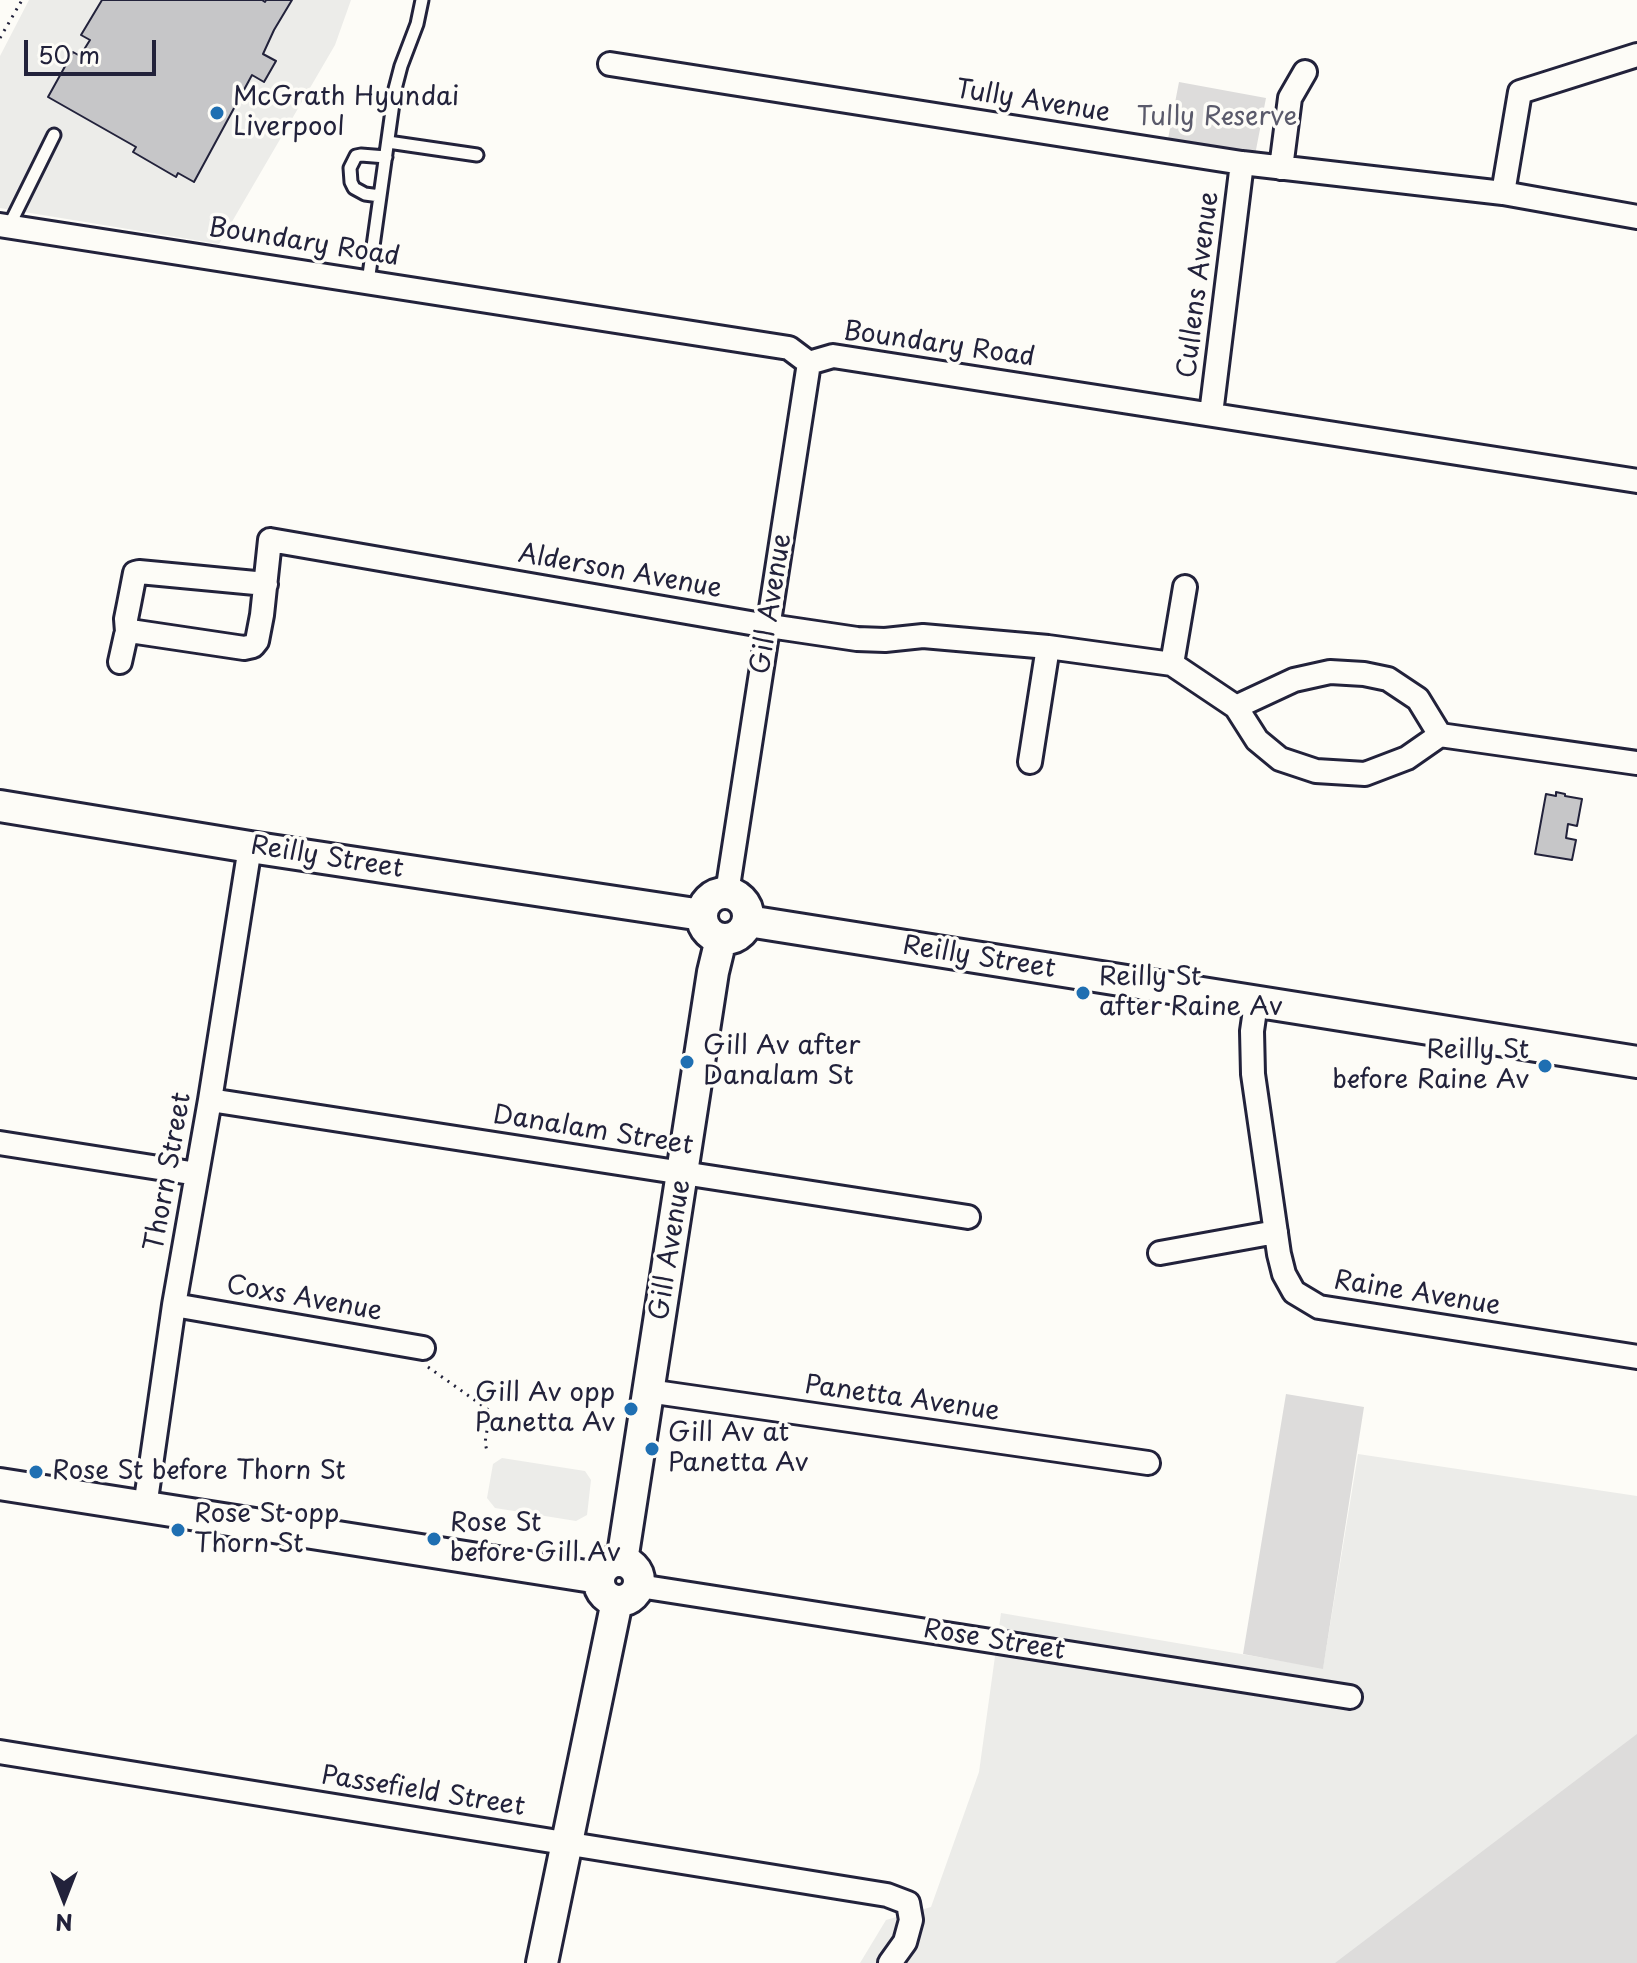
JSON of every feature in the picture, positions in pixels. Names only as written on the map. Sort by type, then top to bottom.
[{"type":"main road","name":"Reilly Street","points":[[0,806],[702,915]]},
{"type":"main road","points":[[727,893],[741,900],[748,921],[735,937],[721,939],[705,928],[702,915],[703,907],[713,896],[727,893]]},
{"type":"main road","name":"Reilly Street","points":[[748,921],[1637,1062]]},
{"type":"main road","name":"Gill Avenue","points":[[542,1963],[619,1582],[721,939]]},
{"type":"main road","name":"Rose Street","points":[[0,1484],[619,1582]]},
{"type":"street","points":[[1503,193],[1520,92],[1637,55]]},
{"type":"street","name":"Tully Avenue","points":[[610,64],[1242,163],[1503,193],[1637,217]]},
{"type":"street","points":[[1281,168],[1290,98],[1305,72]]},
{"type":"street","name":"Cullens Avenue","points":[[1211,414],[1242,163]]},
{"type":"street","name":"Boundary Road","points":[[5,226],[190,247],[368,282],[789,348],[809,363],[833,356],[1637,481]]},
{"type":"street","name":"Gill Avenue","points":[[727,893],[809,363]]},
{"type":"street","name":"Alderson Avenue","points":[[266,584],[270,540],[857,639],[923,636],[1048,647],[1172,664],[1236,707],[1257,740],[1280,759],[1316,771],[1365,774],[1407,758],[1440,735]]},
{"type":"street","points":[[120,662],[135,573],[144,571],[266,584],[257,641],[253,646],[244,648],[127,632]]},
{"type":"street","points":[[1172,664],[1185,587]]},
{"type":"street","points":[[1030,762],[1048,647]]},
{"type":"street","points":[[1236,707],[1294,680],[1330,672],[1364,674],[1388,679],[1418,699],[1440,735],[1637,763]]},
{"type":"street","name":"Thorn Street","points":[[145,1507],[174,1305],[250,847]]},
{"type":"street","name":"Raine Avenue","points":[[1256,1003],[1252,1031],[1253,1074],[1279,1254],[1284,1274],[1294,1292],[1319,1307],[1637,1357]]},
{"type":"street","name":"Danalam Street","points":[[210,1100],[968,1217]]},
{"type":"street","points":[[0,1143],[197,1174]]},
{"type":"street","points":[[1160,1253],[1276,1232]]},
{"type":"street","name":"Coxs Avenue","points":[[174,1305],[423,1348]]},
{"type":"street","name":"Panetta Avenue","points":[[648,1391],[1148,1463]]},
{"type":"street","name":"Rose Street","points":[[619,1582],[1350,1697]]},
{"type":"street","name":"Passefield Street","points":[[0,1752],[887,1895],[908,1903],[911,1920],[905,1942],[890,1963]]},
{"type":"lane","points":[[368,282],[398,74],[413,37],[422,0]]},
{"type":"lane","points":[[5,226],[54,135]]},
{"type":"lane","points":[[388,142],[477,155]]},
{"type":"lane","points":[[380,196],[365,194],[354,188],[350,168],[356,156],[386,157]]},
{"type":"path","points":[[0,38],[22,0]]},
{"type":"path","points":[[395,1344],[490,1411],[485,1443],[487,1451]]},
{"type":"shaded area","points":[[29,0],[351,0],[335,45],[219,244],[0,208],[0,56]]},
{"type":"shaded area","points":[[1358,1454],[1637,1496],[1637,1735],[1350,1963],[860,1963],[886,1920],[931,1907],[979,1772],[1001,1613],[1323,1668]]},
{"type":"shaded area","points":[[502,1458],[585,1471],[591,1480],[587,1515],[576,1521],[495,1508],[487,1498],[493,1464]]},
{"type":"green space","name":"Tully Reserve","points":[[1179,82],[1266,98],[1255,155],[1168,139]]},
{"type":"green space","points":[[1286,1394],[1364,1407],[1323,1669],[1243,1654]]},
{"type":"green space","points":[[1637,1734],[1637,1963],[1335,1963]]},
{"type":"building","points":[[102,0],[292,0],[263,54],[276,61],[264,82],[252,75],[194,182],[178,173],[176,177],[133,152],[136,147],[48,97],[73,52],[80,56],[90,40],[81,35]]},
{"type":"building","points":[[1556,792],[1582,799],[1577,826],[1568,824],[1566,838],[1576,840],[1572,860],[1535,854],[1546,794],[1556,796]]},
{"type":"place","name":"McGrath Hyundai Liverpool","points":[[217,113]]},
{"type":"place","name":"Reilly St after Raine Av","points":[[1083,993]]},
{"type":"place","name":"Gill Av after Danalam St","points":[[687,1062]]},
{"type":"place","name":"Reilly St before Raine Av","points":[[1545,1066]]},
{"type":"place","name":"Gill Av opp Panetta Av","points":[[631,1409]]},
{"type":"place","name":"Gill Av at Panetta Av","points":[[652,1449]]},
{"type":"place","name":"Rose St before Thorn St","points":[[36,1472]]},
{"type":"place","name":"Rose St opp Thorn St","points":[[178,1530]]},
{"type":"place","name":"Rose St before Gill Av","points":[[434,1539]]}]
